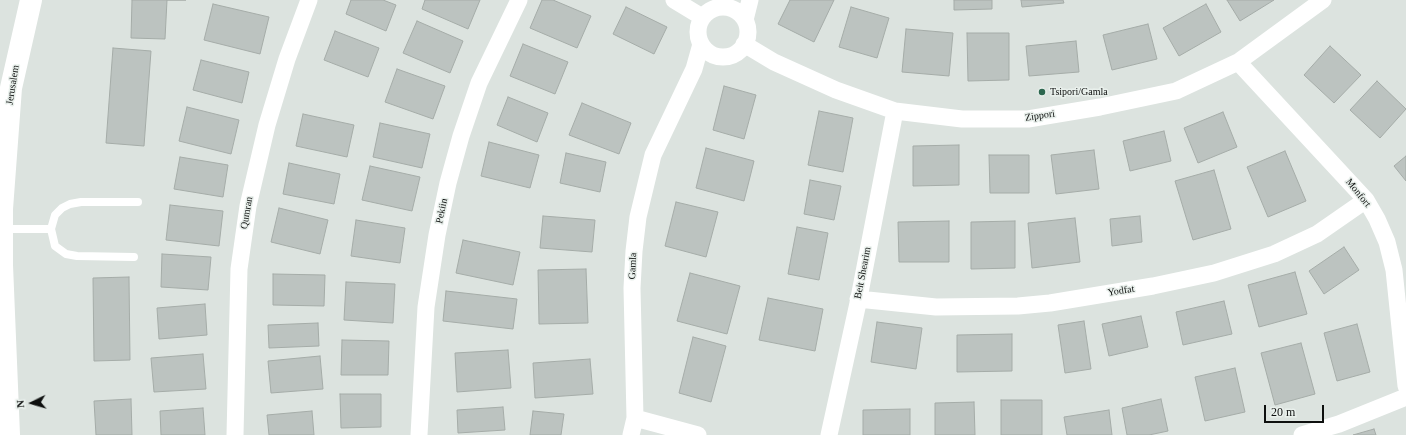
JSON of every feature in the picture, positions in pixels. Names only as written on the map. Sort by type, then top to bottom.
[{"type":"main road","name":"Jerusalem","points":[[9,435],[2,229],[5,155],[11,88],[31,0]]},
{"type":"street","name":"Qumran","points":[[235,435],[239,269],[248,206],[267,125],[287,59],[309,0]]},
{"type":"street","name":"Pekiin","points":[[419,435],[426,307],[437,235],[448,183],[461,136],[479,83],[507,21],[519,0]]},
{"type":"street","points":[[674,0],[702,17]]},
{"type":"street","points":[[745,20],[729,3],[712,9],[702,17],[698,32],[701,44],[705,50],[716,56],[731,55],[738,51],[744,44],[748,32],[745,20],[750,0]]},
{"type":"street","name":"Zippori","points":[[744,44],[774,62],[836,90],[895,111],[962,119],[1028,119],[1100,107],[1176,91],[1238,62],[1323,0]]},
{"type":"street","name":"Gamla","points":[[631,435],[635,418],[632,288],[637,231],[644,186],[653,155],[676,103],[694,69],[701,44]]},
{"type":"street","name":"Gamla","points":[[676,103],[694,77],[716,56]]},
{"type":"street","name":"Monfort","points":[[1238,62],[1366,200],[1377,219],[1386,242],[1394,270],[1406,386]]},
{"type":"street","name":"Beit Shearim","points":[[828,435],[858,299],[895,111]]},
{"type":"street","name":"Yodfat","points":[[858,299],[936,307],[1018,306],[1050,303],[1153,286],[1214,272],[1274,254],[1317,234],[1366,200]]},
{"type":"street","points":[[1302,435],[1339,424],[1406,397]]},
{"type":"street","points":[[635,418],[698,435]]},
{"type":"lane","points":[[134,257],[77,256],[66,254],[55,246],[51,229],[55,215],[62,208],[70,204],[80,202],[138,202]]},
{"type":"lane","points":[[2,229],[51,229]]},
{"type":"building","points":[[132,0],[167,0],[165,39],[131,38]]},
{"type":"building","points":[[351,0],[383,0],[396,5],[386,31],[346,14]]},
{"type":"building","points":[[425,0],[480,0],[468,29],[422,9]]},
{"type":"building","points":[[542,0],[553,0],[591,16],[577,48],[530,28]]},
{"type":"building","points":[[790,0],[834,0],[814,42],[778,24]]},
{"type":"building","points":[[954,0],[992,0],[992,9],[954,10]]},
{"type":"building","points":[[1021,0],[1063,0],[1064,3],[1022,7]]},
{"type":"building","points":[[1227,0],[1274,0],[1240,21]]},
{"type":"building","points":[[213,4],[269,17],[260,54],[204,40]]},
{"type":"building","points":[[1206,4],[1221,32],[1179,56],[1163,28]]},
{"type":"building","points":[[626,7],[667,27],[654,54],[613,34]]},
{"type":"building","points":[[851,7],[889,18],[877,58],[839,47]]},
{"type":"building","points":[[417,21],[463,41],[450,73],[403,53]]},
{"type":"building","points":[[1148,24],[1157,59],[1112,70],[1103,35]]},
{"type":"building","points":[[906,29],[953,33],[949,76],[902,72]]},
{"type":"building","points":[[335,31],[379,48],[368,77],[324,60]]},
{"type":"building","points":[[967,33],[1009,33],[1009,80],[968,81]]},
{"type":"building","points":[[1076,41],[1079,72],[1029,76],[1026,46]]},
{"type":"building","points":[[523,44],[568,62],[555,94],[510,76]]},
{"type":"building","points":[[1330,46],[1361,75],[1334,103],[1304,75]]},
{"type":"building","points":[[113,48],[151,51],[144,146],[106,143]]},
{"type":"building","points":[[201,60],[249,72],[242,103],[193,90]]},
{"type":"building","points":[[397,69],[445,86],[433,119],[385,102]]},
{"type":"building","points":[[1377,81],[1406,109],[1380,138],[1350,110]]},
{"type":"building","points":[[724,86],[756,95],[744,139],[713,130]]},
{"type":"building","points":[[508,97],[548,113],[537,142],[497,125]]},
{"type":"building","points":[[582,103],[631,123],[619,154],[569,135]]},
{"type":"building","points":[[187,107],[239,120],[231,154],[179,141]]},
{"type":"building","points":[[819,111],[853,118],[843,172],[808,165]]},
{"type":"building","points":[[1223,112],[1237,147],[1198,163],[1184,128]]},
{"type":"building","points":[[303,114],[354,125],[347,157],[296,146]]},
{"type":"building","points":[[380,123],[430,134],[422,168],[373,157]]},
{"type":"building","points":[[1164,131],[1171,161],[1130,171],[1123,141]]},
{"type":"building","points":[[489,142],[539,155],[530,188],[481,176]]},
{"type":"building","points":[[959,145],[959,185],[913,186],[913,146]]},
{"type":"building","points":[[706,148],[754,161],[744,201],[696,188]]},
{"type":"building","points":[[1094,150],[1099,189],[1056,194],[1051,155]]},
{"type":"building","points":[[1285,151],[1306,201],[1268,217],[1247,167]]},
{"type":"building","points":[[566,153],[606,162],[600,192],[560,183]]},
{"type":"building","points":[[989,155],[1029,155],[1029,193],[990,193]]},
{"type":"building","points":[[1406,156],[1406,181],[1394,166]]},
{"type":"building","points":[[180,157],[228,165],[223,197],[174,189]]},
{"type":"building","points":[[289,163],[340,174],[334,204],[283,194]]},
{"type":"building","points":[[370,166],[420,177],[412,211],[362,200]]},
{"type":"building","points":[[1214,170],[1231,229],[1193,240],[1175,181]]},
{"type":"building","points":[[810,180],[841,186],[834,220],[804,214]]},
{"type":"building","points":[[676,202],[718,212],[706,257],[665,246]]},
{"type":"building","points":[[170,205],[223,211],[219,246],[166,240]]},
{"type":"building","points":[[279,208],[328,220],[320,254],[271,242]]},
{"type":"building","points":[[543,216],[595,220],[592,252],[540,248]]},
{"type":"building","points":[[1140,216],[1142,242],[1112,246],[1110,219]]},
{"type":"building","points":[[1075,218],[1080,262],[1032,268],[1028,223]]},
{"type":"building","points":[[356,220],[405,228],[400,263],[351,256]]},
{"type":"building","points":[[949,221],[949,262],[899,262],[898,222]]},
{"type":"building","points":[[1015,221],[1015,268],[971,269],[971,222]]},
{"type":"building","points":[[797,227],[828,233],[819,280],[788,274]]},
{"type":"building","points":[[463,240],[520,252],[513,285],[456,273]]},
{"type":"building","points":[[1344,247],[1359,270],[1324,294],[1309,271]]},
{"type":"building","points":[[162,254],[211,257],[208,290],[161,287]]},
{"type":"building","points":[[586,269],[588,323],[539,324],[538,270]]},
{"type":"building","points":[[1295,272],[1307,314],[1259,327],[1248,285]]},
{"type":"building","points":[[690,273],[740,286],[727,334],[677,321]]},
{"type":"building","points":[[273,274],[325,275],[324,306],[273,305]]},
{"type":"building","points":[[129,277],[130,360],[94,361],[93,278]]},
{"type":"building","points":[[346,282],[395,284],[393,323],[344,320]]},
{"type":"building","points":[[446,291],[517,299],[513,329],[443,321]]},
{"type":"building","points":[[768,298],[823,309],[815,351],[759,340]]},
{"type":"building","points":[[1224,301],[1232,334],[1183,345],[1176,312]]},
{"type":"building","points":[[205,304],[207,335],[159,339],[157,308]]},
{"type":"building","points":[[1141,316],[1148,347],[1109,356],[1102,324]]},
{"type":"building","points":[[1084,321],[1091,369],[1065,373],[1058,325]]},
{"type":"building","points":[[877,322],[922,328],[916,369],[871,362]]},
{"type":"building","points":[[318,323],[319,346],[269,348],[268,325]]},
{"type":"building","points":[[1357,324],[1370,372],[1337,381],[1324,333]]},
{"type":"building","points":[[1012,334],[1012,371],[957,372],[957,335]]},
{"type":"building","points":[[693,337],[726,346],[711,402],[679,393]]},
{"type":"building","points":[[342,340],[389,341],[388,375],[341,375]]},
{"type":"building","points":[[1301,343],[1315,394],[1275,405],[1261,353]]},
{"type":"building","points":[[508,350],[511,388],[457,392],[455,353]]},
{"type":"building","points":[[203,354],[206,389],[154,392],[151,358]]},
{"type":"building","points":[[320,356],[323,389],[271,393],[268,361]]},
{"type":"building","points":[[590,359],[593,394],[535,398],[533,363]]},
{"type":"building","points":[[1235,368],[1245,412],[1205,421],[1195,377]]},
{"type":"building","points":[[340,394],[381,394],[381,427],[341,428]]},
{"type":"building","points":[[131,399],[132,435],[96,435],[94,401]]},
{"type":"building","points":[[1161,399],[1168,431],[1149,435],[1127,435],[1122,408]]},
{"type":"building","points":[[1001,400],[1042,400],[1042,435],[1001,435]]},
{"type":"building","points":[[974,402],[975,435],[935,435],[935,403]]},
{"type":"building","points":[[503,407],[505,430],[458,433],[457,410]]},
{"type":"building","points":[[203,408],[205,435],[161,435],[160,411]]},
{"type":"building","points":[[910,409],[910,435],[863,435],[863,410]]},
{"type":"building","points":[[1109,410],[1112,435],[1067,435],[1064,417]]},
{"type":"building","points":[[312,411],[314,435],[269,435],[267,415]]},
{"type":"building","points":[[533,411],[564,414],[561,435],[530,435]]},
{"type":"building","points":[[1374,429],[1376,435],[1353,435]]},
{"type":"place","name":"Tsipori/Gamla","points":[[1042,92]]}]
